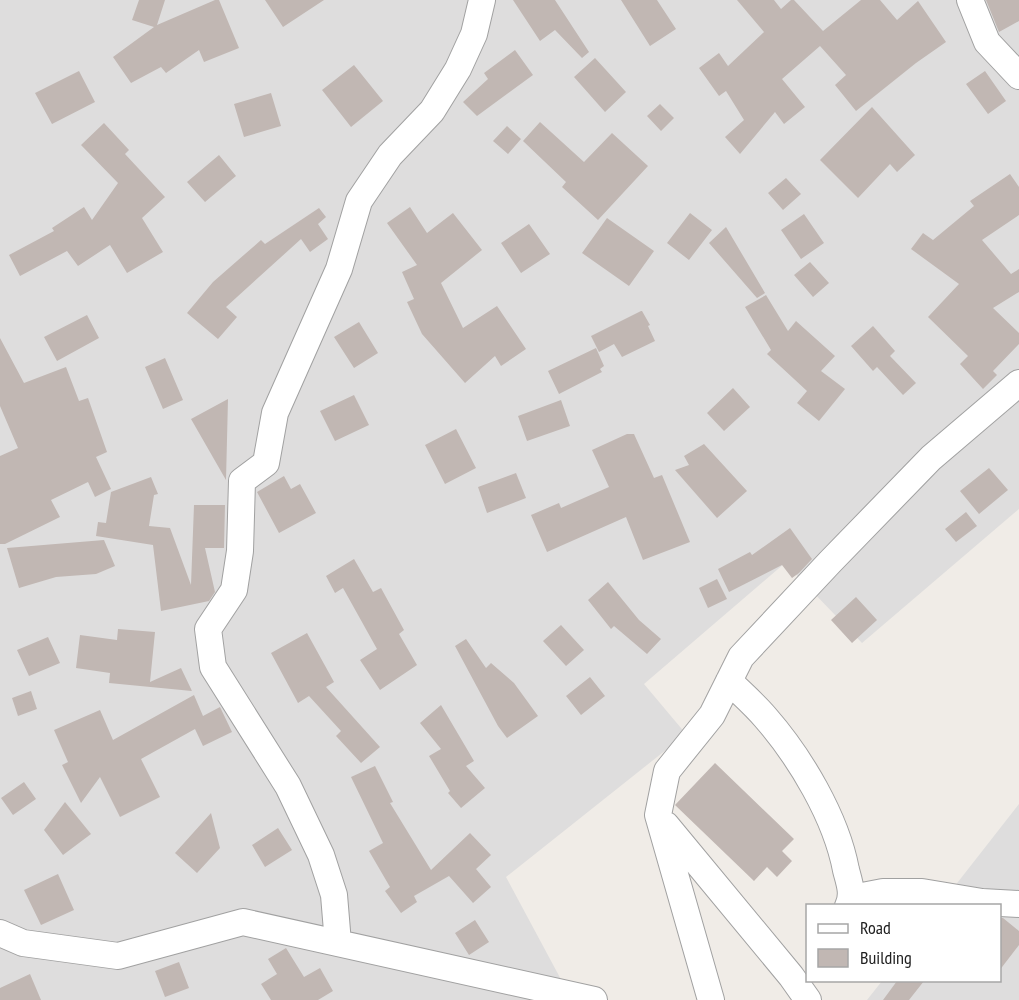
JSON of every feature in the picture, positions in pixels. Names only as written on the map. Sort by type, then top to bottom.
[{"type":"street","points":[[338,943],[334,895],[321,855],[288,786],[213,667],[208,629],[234,590],[240,551],[242,481],[266,463],[275,413],[339,269],[359,201],[390,155],[432,111],[458,69],[474,34],[482,0]]},
{"type":"street","points":[[970,0],[987,42],[1019,76]]},
{"type":"street","points":[[711,1000],[658,815],[667,771],[712,715],[741,657],[931,458],[1019,383]]},
{"type":"street","points":[[729,681],[765,717],[800,765],[827,812],[843,850],[850,902],[883,892],[922,892],[982,902],[1019,904]]},
{"type":"street","points":[[658,815],[799,968],[808,1000]]},
{"type":"street","points":[[0,933],[22,943],[118,956],[243,922],[594,1000]]},
{"type":"shaded area","points":[[0,0],[1019,0],[1019,509],[862,643],[785,563],[644,684],[686,734],[506,877],[572,1000],[0,1000]]},
{"type":"shaded area","points":[[1019,804],[1019,1000],[867,1000],[881,982],[1001,982],[1001,904],[941,904]]},
{"type":"building","points":[[139,0],[165,0],[157,25],[219,0],[239,48],[204,62],[199,50],[166,73],[161,67],[131,83],[113,57],[154,27],[132,20]]},
{"type":"building","points":[[265,0],[324,0],[283,27]]},
{"type":"building","points":[[513,0],[555,0],[589,52],[582,58],[555,30],[540,41]]},
{"type":"building","points":[[621,0],[657,0],[676,29],[650,46]]},
{"type":"building","points":[[737,0],[774,0],[781,9],[794,0],[823,31],[861,0],[880,0],[897,20],[918,1],[946,42],[856,111],[835,85],[846,75],[820,46],[782,79],[805,107],[784,124],[775,112],[740,154],[725,137],[744,120],[726,91],[719,96],[699,68],[719,53],[728,66],[764,32]]},
{"type":"building","points":[[986,0],[1019,0],[1019,21],[999,32]]},
{"type":"building","points":[[515,50],[533,75],[477,116],[463,102],[488,79],[484,73]]},
{"type":"building","points":[[595,58],[626,92],[605,112],[574,77]]},
{"type":"building","points":[[354,65],[383,101],[351,127],[322,90]]},
{"type":"building","points":[[79,71],[95,102],[52,124],[35,93]]},
{"type":"building","points":[[985,71],[1006,101],[988,114],[966,84]]},
{"type":"building","points":[[271,93],[281,126],[244,137],[234,104]]},
{"type":"building","points":[[660,104],[674,118],[661,131],[647,116]]},
{"type":"building","points":[[872,107],[915,155],[897,172],[890,164],[858,198],[820,160]]},
{"type":"building","points":[[540,122],[584,162],[612,133],[648,166],[598,220],[562,187],[566,182],[523,141]]},
{"type":"building","points":[[104,123],[129,150],[125,154],[165,197],[142,218],[163,252],[127,273],[110,245],[78,266],[67,251],[20,276],[9,255],[54,231],[52,228],[84,207],[92,220],[118,183],[81,145]]},
{"type":"building","points":[[507,126],[521,139],[508,154],[493,141]]},
{"type":"building","points":[[219,155],[236,176],[205,202],[187,182]]},
{"type":"building","points":[[1010,174],[1019,187],[1019,215],[982,240],[1011,274],[1019,269],[1019,292],[993,308],[1019,333],[1019,344],[993,371],[997,375],[983,389],[960,364],[968,356],[928,317],[959,284],[911,249],[923,233],[933,240],[974,206],[970,201]]},
{"type":"building","points":[[786,178],[801,194],[783,210],[768,193]]},
{"type":"building","points":[[410,207],[427,233],[453,213],[482,250],[441,283],[463,328],[497,306],[526,349],[501,366],[495,356],[465,383],[422,334],[407,302],[414,299],[402,272],[417,265],[387,223]]},
{"type":"building","points":[[319,208],[326,217],[318,224],[328,239],[310,252],[301,239],[226,307],[237,317],[218,339],[187,313],[213,282],[261,240],[265,244]]},
{"type":"building","points":[[690,213],[712,230],[689,260],[667,243]]},
{"type":"building","points":[[804,214],[824,243],[801,259],[781,230]]},
{"type":"building","points":[[607,218],[654,251],[629,286],[582,253]]},
{"type":"building","points":[[529,224],[550,254],[521,273],[501,243]]},
{"type":"building","points":[[726,227],[765,293],[757,298],[709,243]]},
{"type":"building","points":[[810,262],[829,283],[813,297],[794,275]]},
{"type":"building","points":[[766,295],[788,331],[796,321],[835,356],[821,371],[845,389],[819,421],[797,403],[807,391],[767,354],[771,350],[745,307]]},
{"type":"building","points":[[642,311],[655,341],[622,357],[614,344],[599,352],[591,336]]},
{"type":"building","points":[[87,315],[99,338],[57,361],[44,337]]},
{"type":"building","points":[[359,322],[378,353],[354,368],[334,337]]},
{"type":"building","points":[[873,326],[895,351],[890,356],[916,383],[903,395],[877,367],[873,371],[851,346]]},
{"type":"building","points":[[0,338],[24,383],[66,367],[79,401],[88,398],[107,452],[96,457],[111,489],[95,497],[88,482],[51,500],[60,517],[5,544],[0,544],[0,456],[18,448],[0,406]]},
{"type":"building","points":[[596,348],[604,366],[600,369],[602,372],[559,394],[548,371]]},
{"type":"building","points":[[165,358],[183,400],[163,409],[145,367]]},
{"type":"building","points":[[733,388],[750,407],[724,431],[707,413]]},
{"type":"building","points":[[354,395],[369,425],[335,441],[320,411]]},
{"type":"building","points":[[228,399],[226,480],[191,419]]},
{"type":"building","points":[[561,400],[570,426],[527,441],[518,416]]},
{"type":"building","points":[[456,429],[476,468],[445,484],[425,445]]},
{"type":"building","points":[[627,434],[634,434],[654,478],[662,475],[690,542],[643,560],[626,517],[547,552],[531,515],[559,503],[561,508],[609,487],[592,450]]},
{"type":"building","points":[[704,444],[747,491],[717,518],[675,470],[689,465],[684,456]]},
{"type":"building","points":[[989,468],[1008,490],[979,514],[960,491]]},
{"type":"building","points":[[516,473],[526,498],[487,513],[478,487]]},
{"type":"building","points":[[284,476],[291,489],[300,484],[316,513],[279,533],[257,492]]},
{"type":"building","points":[[151,477],[158,494],[154,495],[149,526],[170,528],[191,585],[194,505],[225,505],[224,548],[205,548],[215,592],[209,601],[161,611],[153,545],[96,536],[98,522],[106,523],[111,492]]},
{"type":"building","points":[[966,512],[977,526],[956,542],[945,529]]},
{"type":"building","points":[[790,528],[812,559],[799,573],[792,578],[782,565],[729,592],[718,569],[750,552],[752,555]]},
{"type":"building","points":[[104,540],[115,566],[96,574],[56,577],[19,588],[7,548]]},
{"type":"building","points":[[354,559],[373,592],[381,588],[404,630],[399,634],[417,665],[380,690],[360,660],[377,649],[343,588],[335,593],[326,576]]},
{"type":"building","points":[[717,579],[727,599],[708,608],[699,588]]},
{"type":"building","points":[[608,582],[639,620],[661,639],[647,654],[614,626],[611,629],[588,600]]},
{"type":"building","points":[[856,597],[877,620],[852,643],[831,620]]},
{"type":"building","points":[[561,625],[584,650],[566,666],[543,641]]},
{"type":"building","points":[[118,629],[155,632],[150,682],[181,668],[192,691],[109,683],[110,673],[76,668],[80,635],[117,640]]},
{"type":"building","points":[[307,633],[334,682],[326,687],[380,747],[361,763],[336,736],[341,731],[309,696],[298,703],[271,653]]},
{"type":"building","points":[[48,637],[60,663],[29,676],[17,650]]},
{"type":"building","points":[[466,639],[486,668],[491,663],[514,683],[538,716],[507,738],[498,726],[455,646]]},
{"type":"building","points":[[590,677],[605,696],[581,715],[566,696]]},
{"type":"building","points":[[31,691],[37,709],[18,716],[12,698]]},
{"type":"building","points":[[194,695],[203,716],[220,707],[232,732],[203,746],[195,729],[141,759],[160,797],[120,817],[100,777],[81,803],[62,765],[68,762],[54,730],[100,710],[113,740]]},
{"type":"building","points":[[441,705],[474,761],[466,766],[485,788],[461,808],[448,793],[450,791],[429,756],[441,749],[420,723]]},
{"type":"building","points":[[715,763],[794,839],[782,851],[792,861],[777,877],[767,867],[754,881],[675,805]]},
{"type":"building","points":[[375,766],[393,802],[390,803],[431,870],[470,833],[491,855],[476,869],[491,887],[473,903],[449,876],[414,896],[417,902],[401,913],[385,891],[390,887],[369,851],[383,843],[351,777]]},
{"type":"building","points":[[24,782],[36,799],[13,815],[1,798]]},
{"type":"building","points":[[65,802],[91,834],[63,855],[44,830]]},
{"type":"building","points":[[211,813],[220,848],[197,873],[175,853]]},
{"type":"building","points":[[278,828],[292,850],[265,867],[252,845]]},
{"type":"building","points":[[58,874],[74,910],[41,925],[24,890]]},
{"type":"building","points":[[1001,918],[1019,931],[1019,945],[1001,968]]},
{"type":"building","points":[[475,920],[489,942],[469,955],[455,933]]},
{"type":"building","points":[[286,948],[304,977],[320,968],[333,991],[318,1000],[271,1000],[261,984],[277,974],[268,959]]},
{"type":"building","points":[[179,962],[189,988],[165,997],[155,971]]},
{"type":"building","points":[[30,974],[41,1000],[0,1000],[0,988]]},
{"type":"building","points":[[896,982],[923,982],[909,1000],[883,1000]]}]
